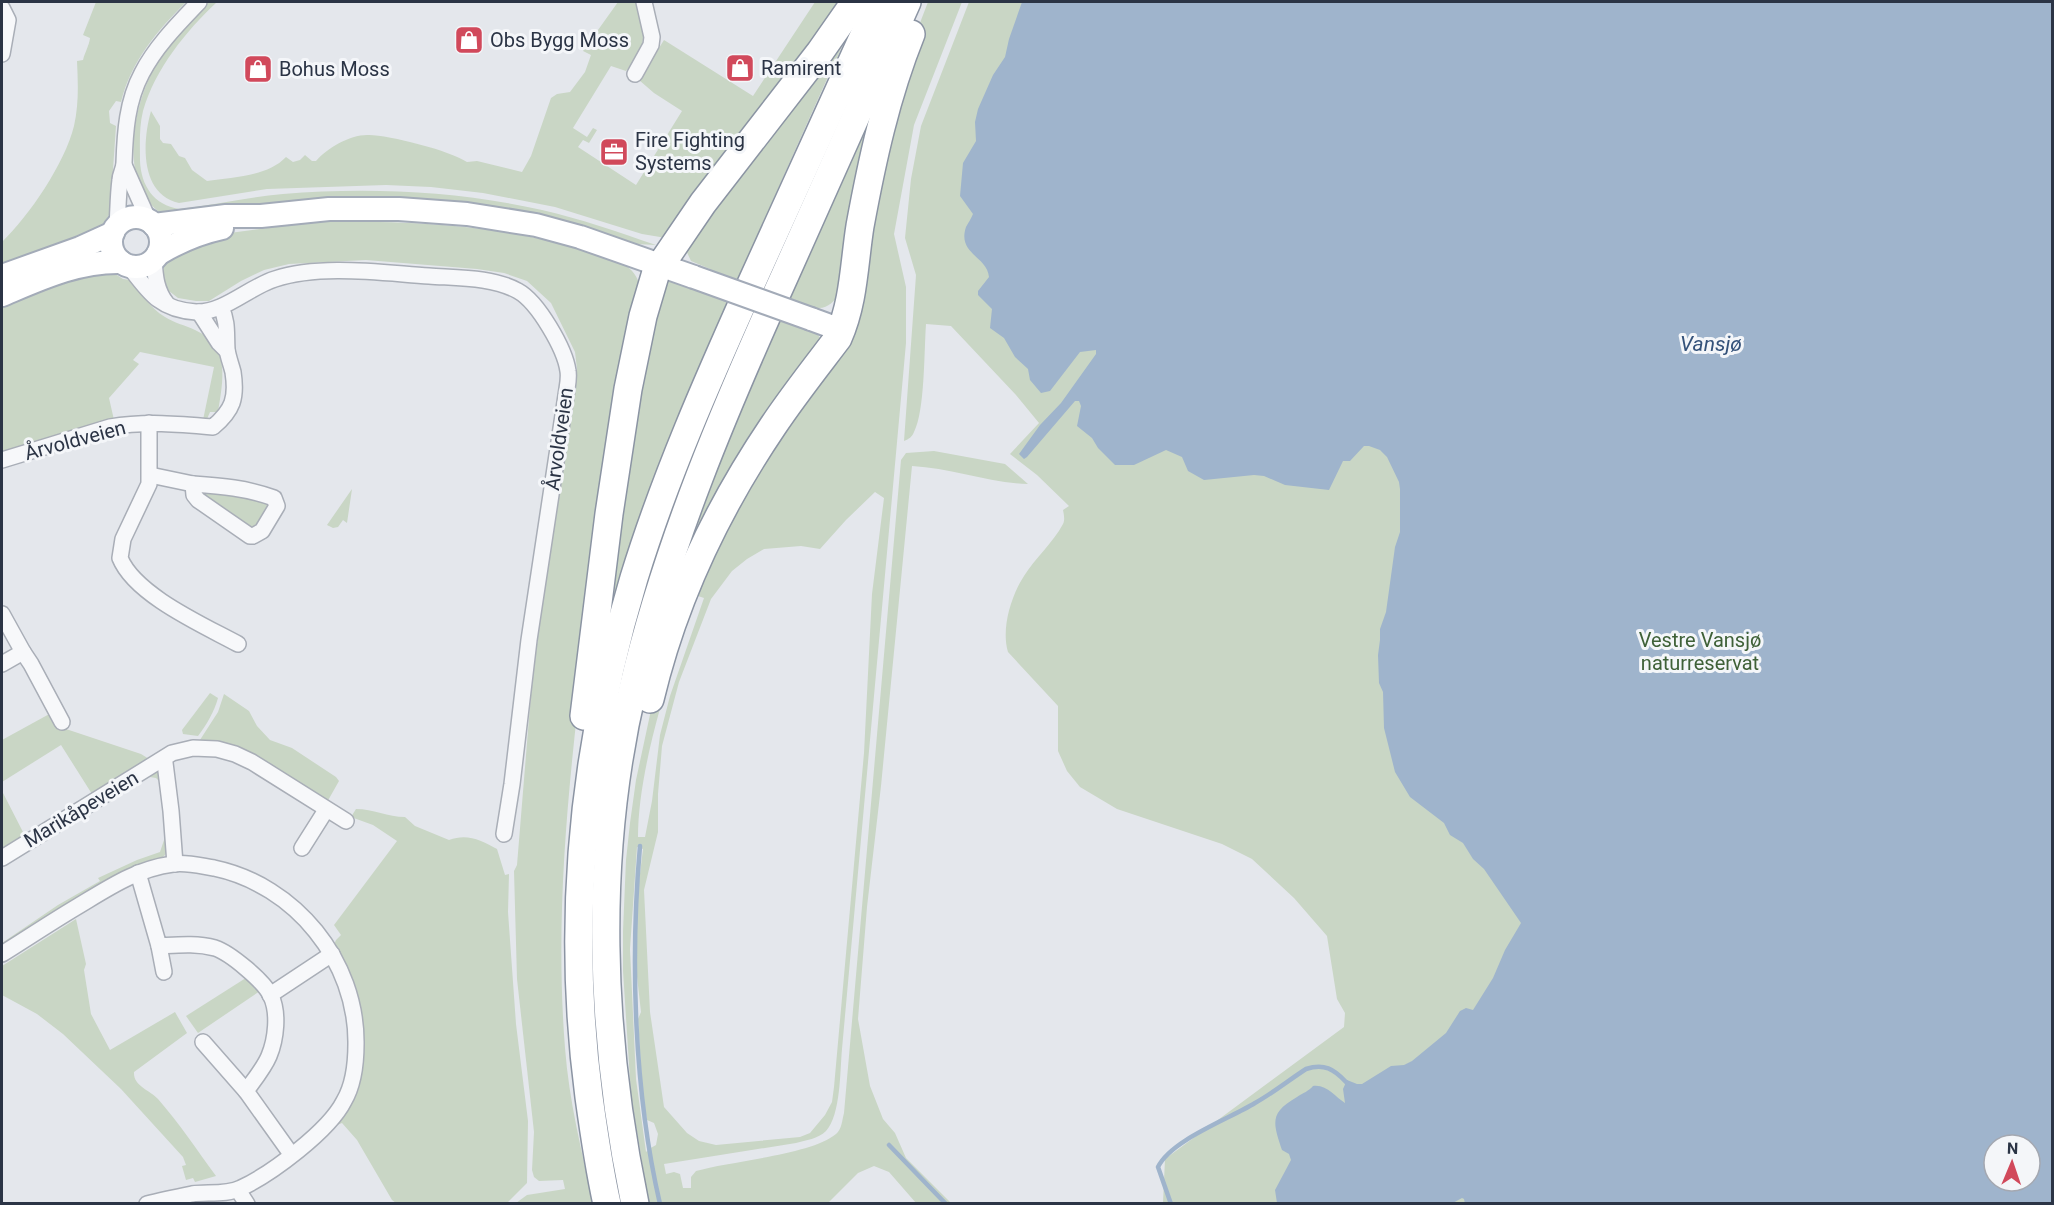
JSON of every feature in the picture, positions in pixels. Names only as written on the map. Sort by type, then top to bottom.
[{"type":"highway","points":[[582,848],[574,817],[585,704],[609,514],[628,389],[650,290],[660,264],[703,203],[820,52],[855,2]]},
{"type":"highway","points":[[607,1203],[596,1149],[583,1036],[579,966],[582,848],[587,797],[602,703],[617,637],[657,510],[710,376],[879,2]]},
{"type":"highway","points":[[634,1203],[613,1081],[605,931],[609,848],[632,690],[658,593],[675,541],[734,388],[907,2]]},
{"type":"highway","points":[[609,848],[631,774],[658,666],[671,625],[694,568],[730,496],[766,436],[841,330],[850,304],[863,210],[883,117],[900,61],[924,2]]},
{"type":"main road","points":[[2,295],[69,268],[105,261],[143,266],[178,242],[205,231],[261,216],[294,211],[364,208],[467,214],[536,225],[660,264],[841,330]]},
{"type":"main road","points":[[2,276],[80,248],[115,230],[130,218],[151,223],[226,216],[261,216]]},
{"type":"main road","points":[[151,223],[158,230],[161,242],[156,257]]},
{"type":"main road","points":[[115,230],[112,249],[124,263]]},
{"type":"street","points":[[115,230],[120,178],[124,165],[127,116],[142,73],[161,44],[199,2]]},
{"type":"street","points":[[634,74],[651,45],[652,37],[644,2]]},
{"type":"street","points":[[2,8],[8,20],[2,54]]},
{"type":"street","points":[[124,165],[151,223]]},
{"type":"street","points":[[156,257],[156,281],[160,295],[166,304]]},
{"type":"street","name":"Årvoldveien","points":[[124,263],[156,300],[186,311],[199,312],[221,307],[275,279],[296,274],[375,272],[501,284],[519,291],[541,313],[553,334],[568,372],[567,389],[529,640],[504,834]]},
{"type":"street","name":"Årvoldveien","points":[[2,460],[110,427],[149,423],[213,427],[226,416],[231,408],[234,388],[227,351],[227,321],[221,307]]},
{"type":"street","name":"Årvoldveien","points":[[199,312],[219,343],[227,351]]},
{"type":"street","name":"Årvoldveien","points":[[149,423],[150,475],[143,500],[120,549],[123,567],[137,582],[158,598],[238,644]]},
{"type":"street","points":[[150,475],[193,484],[242,488],[274,498],[277,506],[262,531],[250,536],[198,500],[194,495],[193,484]]},
{"type":"street","points":[[2,614],[32,664],[62,722]]},
{"type":"street","points":[[2,664],[23,652]]},
{"type":"street","name":"Marikåpeveien","points":[[2,858],[172,753],[193,748],[217,749],[252,762],[346,821]]},
{"type":"street","name":"Marikåpeveien","points":[[162,761],[165,763],[175,864]]},
{"type":"street","points":[[302,848],[326,810]]},
{"type":"street","points":[[2,954],[125,877],[175,864],[224,870],[265,886],[314,927],[332,954],[342,974],[354,1017],[356,1062],[345,1101],[334,1117],[316,1137],[238,1190],[192,1194],[147,1203]]},
{"type":"street","points":[[138,873],[164,972]]},
{"type":"street","points":[[159,946],[192,944],[217,949],[244,966],[270,995],[275,1018],[273,1042],[269,1058],[246,1091]]},
{"type":"street","points":[[270,995],[332,954]]},
{"type":"street","points":[[203,1042],[246,1091],[291,1154]]},
{"type":"street","points":[[238,1190],[247,1203]]},
{"type":"green space","points":[[96,2],[186,2],[146,48],[131,73],[121,102],[116,101],[109,111],[110,123],[116,126],[110,213],[100,230],[2,268],[2,242],[45,188],[69,141],[77,110],[77,61],[83,60],[89,44],[90,38],[83,35]]},
{"type":"green space","points":[[209,2],[217,2],[194,25],[173,52],[155,80],[143,111],[140,136],[141,170],[150,193],[162,203],[179,209],[270,195],[348,191],[413,192],[478,198],[542,210],[656,245],[636,244],[500,210],[417,198],[321,199],[162,214],[148,201],[139,184],[134,164],[136,121],[148,81],[156,65],[174,40]]},
{"type":"green space","points":[[618,2],[637,2],[642,22],[642,46],[626,71],[611,66],[573,128],[587,137],[593,128],[597,130],[589,143],[583,140],[578,147],[636,185],[682,111],[639,80],[664,40],[753,96],[815,2],[846,2],[666,238],[642,234],[555,207],[483,193],[386,185],[267,189],[179,203],[166,198],[151,178],[147,166],[146,138],[151,111],[160,126],[160,139],[163,143],[171,144],[179,156],[185,158],[192,170],[207,181],[238,177],[269,169],[286,157],[293,162],[305,155],[312,161],[316,161],[326,151],[340,143],[362,135],[420,144],[467,162],[477,161],[522,172],[531,156],[551,98],[557,94],[570,92],[585,72],[591,55],[583,51]]},
{"type":"green space","points":[[928,2],[962,2],[914,125],[894,234],[906,287],[906,343],[840,1080],[835,1114],[826,1131],[816,1138],[664,1164],[666,1174],[674,1172],[680,1174],[683,1188],[691,1188],[691,1177],[696,1171],[808,1147],[836,1134],[841,1127],[901,460],[906,453],[934,451],[1005,464],[1028,484],[912,466],[867,907],[858,1019],[870,1086],[883,1119],[895,1133],[906,1158],[951,1203],[916,1203],[889,1172],[874,1166],[858,1173],[828,1203],[649,1204],[631,1095],[623,971],[623,931],[630,823],[636,780],[654,696],[714,550],[802,398],[868,231],[913,41]],"holes":[[[875,492],[884,498],[872,594],[864,753],[832,1102],[825,1115],[810,1133],[800,1137],[716,1145],[699,1141],[687,1133],[664,1107],[650,1012],[644,890],[658,832],[662,746],[679,682],[711,599],[732,571],[764,549],[801,546],[820,549]],[[698,596],[704,598],[670,696],[660,735],[645,837],[638,837],[641,794],[656,725],[682,636]],[[637,847],[643,849],[636,906],[635,959],[641,1012],[638,1019],[643,1099],[647,1120],[654,1123],[658,1134],[656,1145],[646,1152],[636,1079],[630,949]]]},
{"type":"green space","name":"Vansjø","points":[[969,2],[1045,2],[1354,456],[1360,448],[2052,2],[2052,1203],[1163,1203],[1165,1159],[1344,1027],[1345,1013],[1337,999],[1327,936],[1294,898],[1252,859],[1222,844],[1117,809],[1080,787],[1067,771],[1058,751],[1058,706],[1008,652],[1006,643],[1008,613],[1019,584],[1028,569],[1059,531],[1064,521],[1063,510],[1069,506],[1037,475],[1010,454],[1039,423],[951,326],[926,324],[918,422],[913,434],[904,441],[916,275],[905,238],[911,179],[921,126]]},
{"type":"green space","points":[[854,21],[684,403],[635,533],[607,623],[628,423],[666,282],[709,272],[710,269],[691,261],[684,246]]},
{"type":"green space","points":[[884,86],[840,294],[828,306],[817,308],[809,328],[817,333],[821,340],[684,555],[722,453]]},
{"type":"green space","points":[[318,221],[418,223],[516,234],[617,261],[632,271],[640,287],[578,705],[563,876],[561,962],[565,1048],[580,1146],[593,1203],[516,1203],[527,1195],[565,1189],[563,1180],[539,1181],[534,1177],[532,1170],[534,1132],[517,979],[514,871],[517,865],[531,694],[546,570],[577,369],[575,352],[551,303],[527,281],[504,273],[366,260],[289,264],[264,270],[209,301],[178,298],[169,291],[164,283],[164,265],[171,256],[222,234]]},
{"type":"green space","points":[[109,270],[123,279],[130,280],[159,313],[195,330],[207,337],[214,345],[222,365],[222,388],[218,412],[210,412],[207,419],[203,420],[214,367],[140,352],[133,360],[139,364],[109,398],[114,420],[84,427],[2,454],[2,303],[35,288]]},
{"type":"green space","points":[[352,489],[347,523],[343,520],[338,527],[333,528],[327,525]]},
{"type":"green space","points":[[201,492],[250,494],[269,504],[270,511],[255,531],[211,505]]},
{"type":"green space","points":[[210,693],[218,698],[204,727],[198,736],[183,734],[182,730]]},
{"type":"green space","points":[[224,694],[249,711],[257,726],[270,740],[292,748],[336,777],[339,781],[326,804],[198,743],[218,712]]},
{"type":"green space","points":[[53,712],[66,729],[141,754],[149,759],[92,794],[61,745],[2,782],[2,740]]},
{"type":"green space","points":[[151,772],[163,775],[169,847],[165,855],[157,862],[2,949],[2,943],[58,905],[100,881],[98,878],[160,852],[165,837],[161,783],[156,778],[143,776]]},
{"type":"green space","points":[[2,791],[26,835],[2,854]]},
{"type":"green space","points":[[356,809],[405,817],[415,826],[449,840],[468,837],[480,840],[497,849],[505,875],[509,874],[508,912],[516,1024],[528,1121],[527,1183],[507,1203],[396,1203],[392,1200],[357,1140],[342,1123],[337,1125],[336,1122],[361,1064],[333,947],[341,935],[334,925],[397,841],[373,825],[351,817]]},
{"type":"green space","points":[[76,919],[86,964],[84,970],[91,1014],[110,1050],[175,1012],[187,1033],[134,1072],[134,1077],[166,1108],[216,1176],[195,1182],[193,1178],[186,1180],[182,1166],[186,1165],[183,1157],[121,1089],[63,1034],[37,1014],[2,995],[2,966]]},
{"type":"green space","points":[[249,976],[260,991],[198,1033],[186,1016]]},
{"type":"water","name":"Vansjø","points":[[1022,2],[2052,2],[2052,1203],[1465,1204],[1462,1198],[1451,1204],[1277,1203],[1275,1190],[1291,1160],[1289,1154],[1282,1150],[1275,1126],[1282,1108],[1313,1086],[1327,1089],[1345,1103],[1343,1089],[1347,1080],[1362,1084],[1391,1066],[1404,1065],[1412,1061],[1446,1033],[1460,1011],[1466,1008],[1473,1010],[1493,978],[1505,950],[1521,923],[1463,843],[1450,835],[1444,823],[1410,797],[1395,772],[1384,728],[1383,692],[1379,683],[1378,655],[1380,629],[1386,612],[1395,547],[1400,532],[1400,489],[1387,457],[1380,450],[1364,446],[1350,461],[1343,461],[1329,490],[1285,485],[1264,476],[1254,475],[1204,480],[1188,471],[1182,457],[1166,450],[1134,465],[1115,465],[1098,448],[1092,438],[1077,426],[1081,406],[1079,401],[1075,401],[1027,457],[1024,459],[1019,454],[1040,425],[1061,403],[1096,354],[1096,350],[1080,352],[1050,391],[1041,393],[1030,380],[1028,369],[1015,357],[1004,338],[990,328],[992,309],[978,295],[978,291],[989,277],[983,264],[969,249],[964,236],[973,214],[960,196],[963,163],[976,141],[975,122],[978,109],[993,75],[1005,57]]},
{"type":"waterway","points":[[640,846],[635,934],[636,1026],[644,1117],[660,1204]]},
{"type":"waterway","points":[[1171,1204],[1158,1167],[1175,1148],[1262,1099],[1306,1069],[1328,1068],[1346,1082]]},
{"type":"waterway","points":[[889,1145],[946,1204]]},
{"type":"place","name":"Obs Bygg Moss","points":[[469,40]]},
{"type":"place","name":"Ramirent","points":[[740,68]]},
{"type":"place","name":"Bohus Moss","points":[[258,69]]},
{"type":"place","name":"Fire Fighting Systems","points":[[614,152]]},
{"type":"park label","name":"Vestre Vansjø naturreservat","points":[[1700,652]]}]
